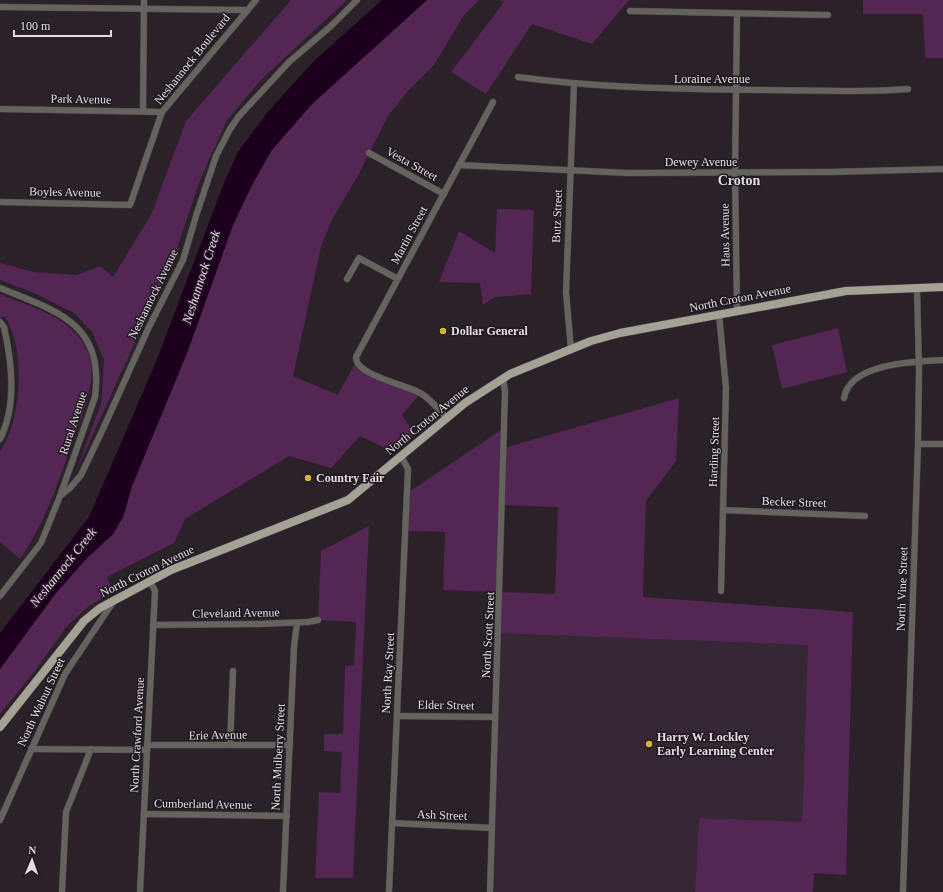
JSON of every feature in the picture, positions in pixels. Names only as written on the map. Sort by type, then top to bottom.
[{"type":"main road","name":"North Croton Avenue","points":[[0,727],[84,621],[100,608],[150,581],[186,564],[337,506],[359,492],[465,403],[503,378],[571,349],[620,333],[846,291],[943,287]]},
{"type":"street","points":[[143,111],[144,0]]},
{"type":"street","name":"Neshannock Boulevard","points":[[130,205],[162,112],[256,0]]},
{"type":"street","name":"Neshannock Avenue","points":[[0,596],[41,542],[60,496],[74,484],[82,472],[148,329],[179,269],[216,156],[230,129],[239,116],[289,62],[331,26],[357,0]]},
{"type":"street","points":[[0,6],[247,10]]},
{"type":"street","points":[[630,12],[828,15]]},
{"type":"street","name":"Haus Avenue","points":[[737,14],[735,173],[737,311]]},
{"type":"street","name":"Loraine Avenue","points":[[518,77],[574,84],[678,90],[868,91],[908,89]]},
{"type":"street","name":"Butz Street","points":[[571,349],[566,292],[574,84]]},
{"type":"street","name":"Martin Street","points":[[447,418],[421,393],[389,382],[371,373],[357,364],[356,357],[494,102]]},
{"type":"street","name":"Park Avenue","points":[[0,109],[162,112]]},
{"type":"street","name":"Vesta Street","points":[[369,153],[444,194]]},
{"type":"street","name":"Dewey Avenue","points":[[459,165],[628,172],[735,173],[943,169]]},
{"type":"street","name":"Boyles Avenue","points":[[0,202],[130,205]]},
{"type":"street","points":[[347,279],[359,258],[398,279]]},
{"type":"street","name":"Rural Avenue","points":[[0,288],[48,307],[69,320],[84,336],[94,358],[97,382],[95,397],[60,496]]},
{"type":"street","name":"North Vine Street","points":[[903,892],[918,444],[919,361],[917,288]]},
{"type":"street","name":"Harding Street","points":[[719,314],[726,388],[721,591]]},
{"type":"street","points":[[0,439],[11,396],[11,366],[4,327],[1,323]]},
{"type":"street","points":[[844,398],[851,383],[868,372],[919,361],[943,360]]},
{"type":"street","name":"North Scott Street","points":[[490,892],[504,441],[505,392],[503,378]]},
{"type":"street","points":[[918,444],[943,444]]},
{"type":"street","name":"North Ray Street","points":[[389,892],[408,470],[407,464],[402,456]]},
{"type":"street","name":"Becker Street","points":[[723,510],[865,516]]},
{"type":"street","name":"North Crawford Avenue","points":[[140,892],[153,625],[154,591],[150,581]]},
{"type":"street","name":"North Walnut Street","points":[[0,820],[68,668],[113,601]]},
{"type":"street","name":"Cleveland Avenue","points":[[153,625],[297,623],[318,620]]},
{"type":"street","name":"North Mulberry Street","points":[[282,892],[287,816],[294,647],[297,623]]},
{"type":"street","points":[[230,745],[233,671]]},
{"type":"street","name":"Elder Street","points":[[398,716],[495,717]]},
{"type":"street","name":"Erie Avenue","points":[[31,749],[290,745]]},
{"type":"street","points":[[62,892],[66,812],[91,749]]},
{"type":"street","name":"Cumberland Avenue","points":[[144,814],[287,816]]},
{"type":"street","name":"Ash Street","points":[[392,823],[492,828]]},
{"type":"shaded area","points":[[291,0],[347,0],[261,80],[227,120],[201,178],[174,257],[75,474],[101,404],[104,360],[92,332],[74,313],[32,292],[0,280],[0,263],[34,272],[77,275],[100,266],[113,277],[151,215],[186,121]]},
{"type":"shaded area","points":[[427,0],[479,0],[464,15],[434,65],[408,91],[388,116],[357,177],[331,222],[321,247],[293,376],[338,395],[356,361],[360,367],[421,393],[402,415],[415,434],[395,453],[360,436],[331,468],[289,456],[185,519],[174,543],[107,577],[114,592],[89,606],[67,626],[35,671],[0,714],[0,669],[56,593],[86,559],[113,534],[123,517],[132,486],[187,353],[233,225],[252,185],[271,151],[312,104]]},
{"type":"shaded area","points":[[501,0],[629,0],[592,44],[532,24],[486,94],[451,72],[504,2]]},
{"type":"shaded area","points":[[863,0],[943,0],[943,58],[925,58],[923,14],[863,14]]},
{"type":"shaded area","points":[[497,209],[534,210],[531,294],[495,297],[483,305],[480,283],[439,282],[459,231],[495,253]]},
{"type":"shaded area","points":[[0,294],[46,313],[68,326],[84,344],[88,353],[92,377],[82,417],[59,480],[36,534],[20,559],[0,542],[0,451],[7,438],[13,421],[19,384],[16,347],[12,331],[5,317],[0,317]]},
{"type":"shaded area","points":[[838,328],[847,372],[782,389],[772,345]]},
{"type":"shaded area","points":[[679,398],[676,461],[646,501],[643,597],[853,612],[846,875],[814,873],[813,892],[695,892],[699,818],[802,822],[808,645],[498,633],[501,592],[443,590],[445,532],[406,531],[407,493],[504,428],[504,448]],"holes":[[[503,505],[558,507],[555,594],[501,592]]]},
{"type":"shaded area","points":[[369,526],[353,878],[315,878],[319,792],[340,793],[342,752],[324,751],[324,734],[343,734],[345,666],[354,665],[356,622],[318,620],[321,551]]},
{"type":"shaded area","name":"Harry W. Lockley Early Learning Center","points":[[498,633],[808,645],[802,822],[699,818],[695,892],[490,892]]},
{"type":"water","name":"Neshannock Creek","points":[[382,0],[427,0],[312,104],[271,151],[252,185],[233,225],[187,353],[132,486],[123,517],[113,534],[86,559],[56,593],[0,669],[0,633],[89,517],[156,362],[224,183],[238,152],[267,113],[313,62]]},
{"type":"place","name":"Dollar General","points":[[443,331]]},
{"type":"place","name":"Country Fair","points":[[308,478]]},
{"type":"place","name":"Harry W. Lockley Early Learning Center","points":[[649,744]]},
{"type":"district","name":"Croton","points":[[739,180]]}]
